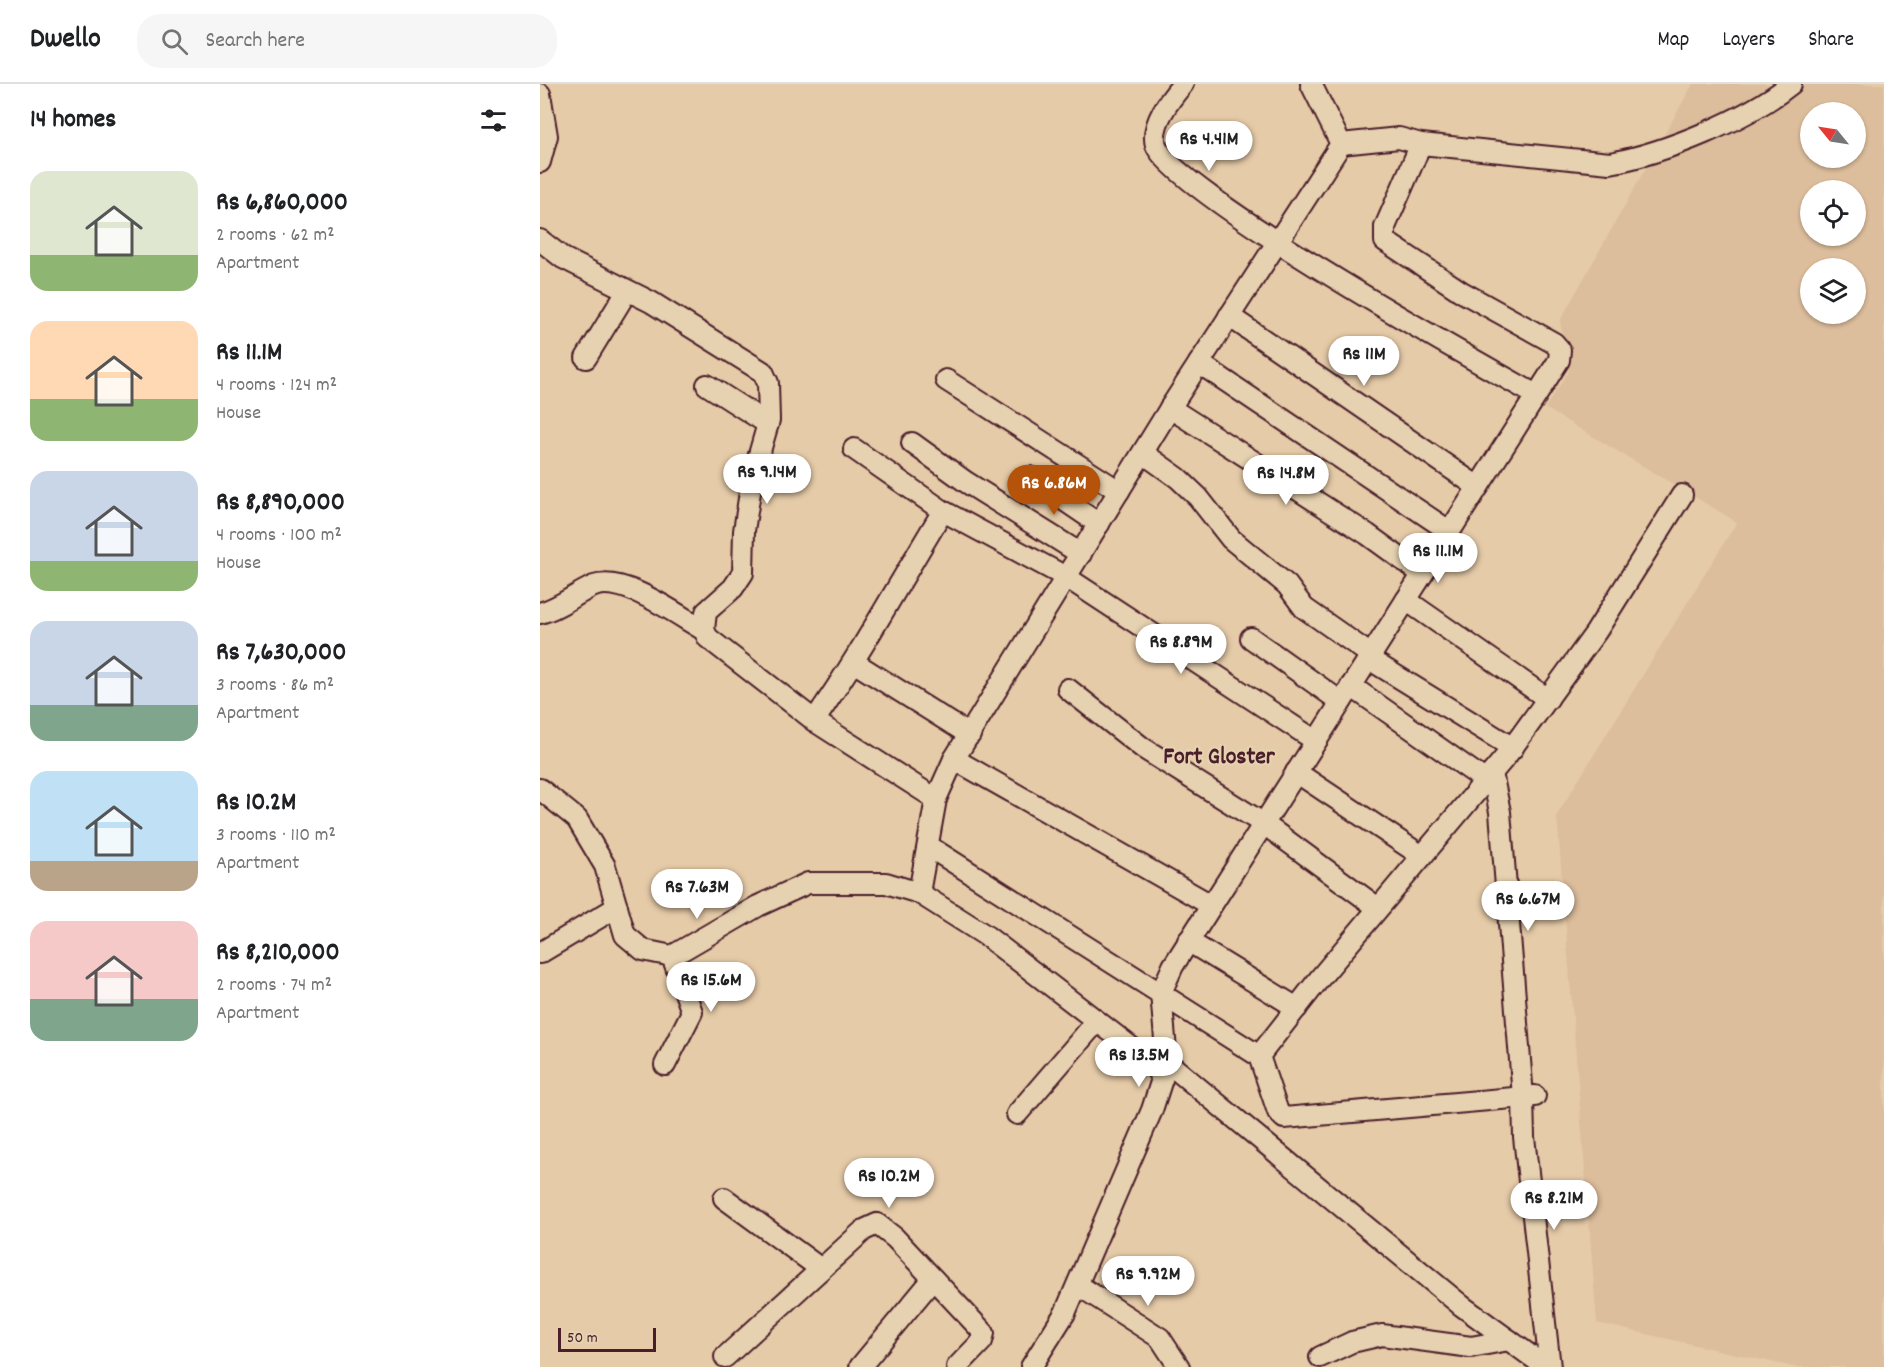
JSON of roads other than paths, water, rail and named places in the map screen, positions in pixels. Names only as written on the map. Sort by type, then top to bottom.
[{"type":"street","points":[[1183,84],[1163,112],[1156,128],[1156,144],[1164,158],[1189,181],[1278,242],[1466,356],[1536,395]]},
{"type":"street","points":[[1311,84],[1341,144]]},
{"type":"street","points":[[1341,144],[1399,138],[1421,144],[1610,163],[1631,159],[1723,125],[1746,114],[1791,84]]},
{"type":"street","points":[[540,94],[547,136],[540,162]]},
{"type":"street","points":[[919,893],[936,799],[954,759],[1006,671],[1170,408],[1341,144]]},
{"type":"street","points":[[1031,1367],[1065,1313],[1152,1110],[1164,1070],[1161,993],[1188,940],[1559,360],[1560,350],[1554,343],[1462,292],[1385,241],[1385,228],[1421,144]]},
{"type":"street","points":[[540,240],[562,258],[651,302],[763,372],[768,383],[770,407],[768,424],[752,479],[744,531],[742,573],[733,588],[706,612],[704,630],[708,638],[814,721],[936,799]]},
{"type":"street","points":[[586,358],[627,291]]},
{"type":"street","points":[[1229,316],[1478,487]]},
{"type":"street","points":[[1199,363],[1449,531]]},
{"type":"street","points":[[946,380],[1119,491]]},
{"type":"street","points":[[707,385],[768,424]]},
{"type":"street","points":[[1170,408],[1367,534],[1422,574]]},
{"type":"street","points":[[912,443],[966,482],[1081,554]]},
{"type":"street","points":[[854,449],[943,511],[1066,577],[1316,741]]},
{"type":"street","points":[[1143,453],[1185,484],[1210,509],[1231,539],[1287,585],[1304,608],[1370,657],[1512,748]]},
{"type":"street","points":[[1030,477],[1099,524]]},
{"type":"street","points":[[1259,1056],[1378,908],[1512,748],[1596,632],[1682,495]]},
{"type":"street","points":[[814,721],[855,663],[887,603],[943,511]]},
{"type":"street","points":[[540,613],[554,609],[582,592],[606,583],[631,590],[704,630]]},
{"type":"street","points":[[1406,600],[1548,699]]},
{"type":"street","points":[[1251,638],[1489,777],[1500,812],[1529,1097],[1524,1137],[1548,1367]]},
{"type":"street","points":[[855,663],[970,735]]},
{"type":"street","points":[[1068,688],[1143,748],[1163,758],[1264,824],[1378,908]]},
{"type":"street","points":[[954,759],[1211,905]]},
{"type":"street","points":[[1296,772],[1422,856]]},
{"type":"street","points":[[540,789],[577,819],[605,866],[625,934],[643,950],[672,956],[758,906],[808,883],[886,883],[919,893],[985,935],[1164,1070],[1462,1306],[1548,1367]]},
{"type":"street","points":[[928,846],[1259,1056],[1278,1112],[1284,1118],[1529,1097]]},
{"type":"street","points":[[540,953],[617,907]]},
{"type":"street","points":[[1188,940],[1296,1008]]},
{"type":"street","points":[[665,1065],[692,1012],[672,956]]},
{"type":"street","points":[[1017,1114],[1043,1087],[1097,1021]]},
{"type":"street","points":[[724,1198],[821,1269]]},
{"type":"street","points":[[725,1357],[864,1230],[877,1224],[884,1227],[984,1333],[982,1341],[957,1367]]},
{"type":"street","points":[[860,1367],[933,1279]]},
{"type":"street","points":[[1078,1285],[1160,1338],[1179,1367]]},
{"type":"street","points":[[1320,1357],[1352,1342],[1382,1335],[1471,1347],[1509,1340]]},
{"type":"district","name":"Fort Gloster","points":[[1219,755]]}]
